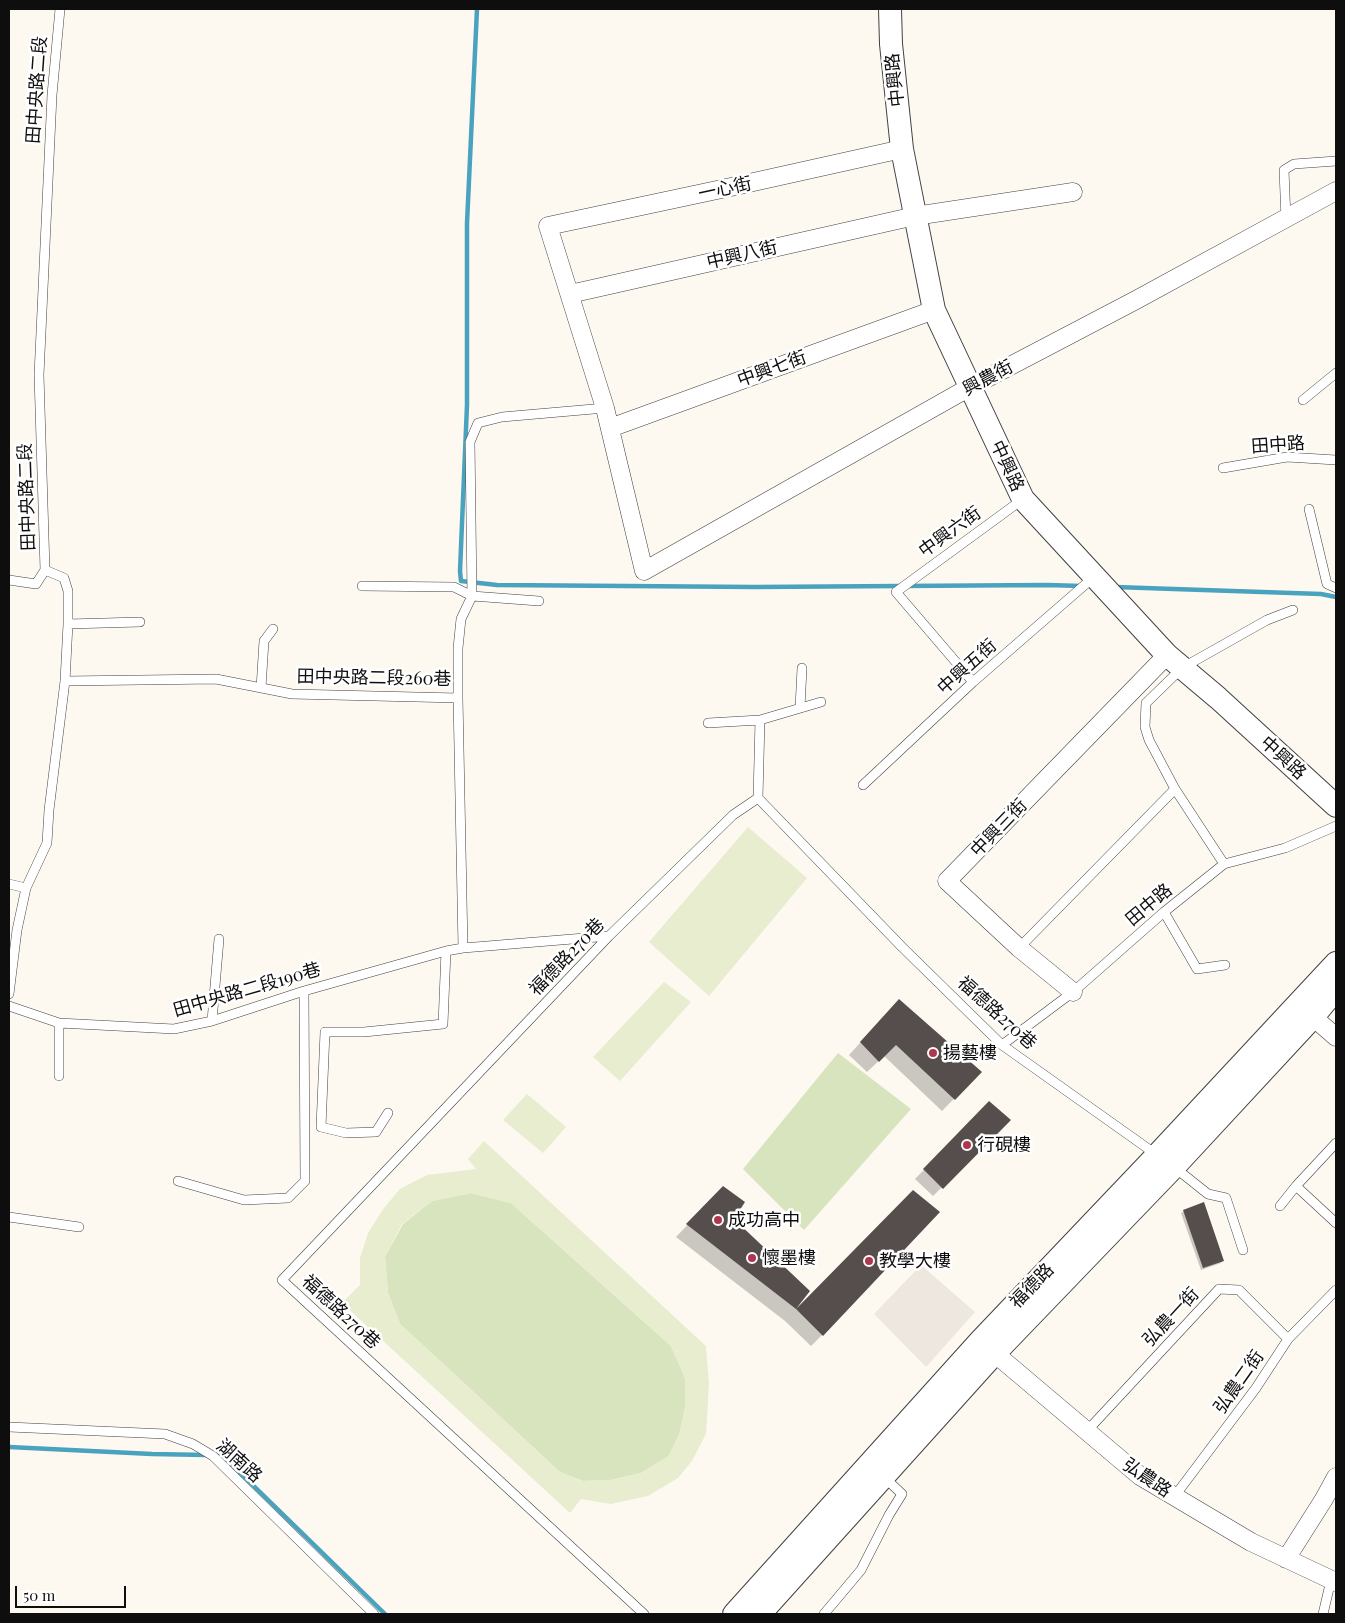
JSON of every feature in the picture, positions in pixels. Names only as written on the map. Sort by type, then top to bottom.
[{"type":"street","name":"中興路","points":[[890,9],[891,44],[902,148],[934,310],[1023,499],[1174,661],[1218,698],[1336,806]]},
{"type":"street","name":"一心街","points":[[570,294],[548,226],[722,190],[902,148]]},
{"type":"street","name":"興農街","points":[[610,428],[644,571],[970,387],[1136,300],[1336,191]]},
{"type":"street","name":"中興八街","points":[[570,294],[915,216],[1073,192]]},
{"type":"street","points":[[570,294],[610,428]]},
{"type":"street","name":"中興七街","points":[[610,428],[934,310]]},
{"type":"street","name":"中興三街","points":[[1072,992],[1019,948],[947,881],[1174,661]]},
{"type":"street","name":"福德路","points":[[1166,1161],[1336,963]]},
{"type":"street","name":"福德路","points":[[734,1614],[1166,1161],[1313,1017],[1336,989]]},
{"type":"street","points":[[1313,1017],[1336,1038]]},
{"type":"street","name":"福德路","points":[[760,1614],[884,1477],[987,1347]]},
{"type":"street","name":"弘農路","points":[[987,1347],[1140,1476],[1251,1542],[1334,1581]]},
{"type":"street","points":[[1286,1559],[1336,1477]]},
{"type":"lane","name":"田中央路二段","points":[[9,994],[17,930],[26,888],[47,843],[48,810],[65,681],[68,624],[68,591],[64,578],[45,570],[39,375],[52,95],[60,9]]},
{"type":"lane","points":[[1286,219],[1284,170],[1294,164],[1336,162]]},
{"type":"lane","points":[[1303,400],[1336,373]]},
{"type":"lane","name":"田中央路二段260巷","points":[[65,681],[216,679],[292,694],[458,698],[458,648],[461,619],[472,596],[470,442],[478,423],[502,417],[605,408]]},
{"type":"lane","name":"田中路","points":[[1223,468],[1287,457],[1336,460]]},
{"type":"lane","name":"中興六街","points":[[973,682],[896,592],[1023,499]]},
{"type":"lane","points":[[1309,509],[1327,584],[1336,588]]},
{"type":"lane","points":[[9,580],[36,584],[45,570]]},
{"type":"lane","name":"中興五街","points":[[863,785],[973,682],[1095,576]]},
{"type":"lane","points":[[362,586],[454,587],[472,596],[539,601]]},
{"type":"lane","points":[[1224,864],[1175,789],[1149,740],[1145,727],[1146,703],[1174,661],[1293,610]]},
{"type":"lane","points":[[68,624],[140,622]]},
{"type":"lane","points":[[261,688],[264,641],[273,629]]},
{"type":"lane","points":[[800,708],[802,668]]},
{"type":"lane","points":[[458,698],[464,948]]},
{"type":"lane","points":[[708,723],[760,720],[821,702]]},
{"type":"lane","points":[[758,798],[760,720]]},
{"type":"lane","points":[[1019,948],[1175,789]]},
{"type":"lane","name":"福德路270巷","points":[[644,1614],[282,1280],[609,936],[733,815],[758,798],[902,947],[1002,1045],[1166,1161],[1208,1194],[1226,1198],[1243,1250]]},
{"type":"lane","name":"田中路","points":[[1002,1045],[1072,992],[1164,912],[1224,864],[1285,848],[1336,826]]},
{"type":"lane","points":[[9,884],[26,888]]},
{"type":"lane","points":[[1164,912],[1197,969],[1225,965]]},
{"type":"lane","name":"田中央路二段190巷","points":[[9,1006],[59,1022],[174,1029],[212,1020],[304,991],[446,951],[609,936]]},
{"type":"lane","points":[[212,1020],[219,939]]},
{"type":"lane","points":[[388,1113],[376,1132],[346,1133],[321,1127],[325,1032],[364,1032],[443,1024],[446,951]]},
{"type":"lane","points":[[178,1181],[244,1200],[288,1198],[304,1181],[304,991]]},
{"type":"lane","points":[[59,1022],[60,1076]]},
{"type":"lane","points":[[1280,1206],[1336,1143]]},
{"type":"lane","points":[[1296,1186],[1336,1223]]},
{"type":"lane","points":[[9,1218],[80,1227]]},
{"type":"lane","name":"弘農一街","points":[[1086,1432],[1219,1289],[1239,1290],[1288,1339]]},
{"type":"lane","name":"弘農二街","points":[[1174,1497],[1256,1388],[1288,1339],[1336,1290]]},
{"type":"lane","name":"湖南路","points":[[9,1427],[165,1434],[193,1444],[213,1456],[374,1614]]},
{"type":"lane","points":[[824,1614],[861,1570],[902,1494],[884,1477]]},
{"type":"lane","points":[[1323,1614],[1334,1581]]},
{"type":"green space","points":[[748,827],[807,878],[709,996],[649,942]]},
{"type":"green space","points":[[664,982],[691,1002],[620,1081],[593,1057]]},
{"type":"green space","points":[[838,1053],[911,1109],[804,1230],[743,1169]]},
{"type":"green space","points":[[527,1094],[566,1127],[543,1153],[503,1120]]},
{"type":"green space","points":[[484,1141],[706,1346],[709,1384],[706,1434],[692,1461],[678,1478],[648,1496],[611,1504],[581,1499],[570,1513],[342,1303],[360,1285],[360,1258],[368,1233],[384,1208],[400,1189],[427,1175],[476,1169],[468,1159]],"holes":[[[471,1193],[511,1203],[671,1346],[685,1378],[685,1408],[679,1435],[668,1456],[641,1473],[611,1480],[583,1481],[560,1472],[400,1324],[388,1293],[385,1257],[402,1224],[432,1201]]]},
{"type":"green space","points":[[471,1193],[511,1203],[671,1346],[685,1378],[685,1408],[679,1435],[669,1456],[641,1473],[611,1480],[583,1481],[560,1472],[400,1324],[388,1293],[385,1257],[403,1224],[432,1201]]},
{"type":"shaded area","points":[[921,1265],[975,1312],[926,1367],[874,1314]]},
{"type":"building","name":"揚藝樓","points":[[899,999],[982,1072],[955,1100],[896,1045],[879,1062],[860,1042]]},
{"type":"building","name":"行硯樓","points":[[989,1101],[1011,1120],[943,1189],[923,1169]]},
{"type":"building","name":"懷墨樓","points":[[723,1186],[745,1202],[734,1219],[810,1291],[796,1309],[686,1224]]},
{"type":"building","name":"教學大樓","points":[[913,1190],[940,1212],[823,1336],[796,1309]]},
{"type":"building","points":[[1204,1202],[1224,1261],[1203,1268],[1183,1210]]},
{"type":"waterway","points":[[477,9],[467,223],[467,405],[461,581],[497,585],[755,587],[1082,586]]},
{"type":"waterway","points":[[1115,587],[1321,594],[1336,597]]},
{"type":"waterway","points":[[9,1447],[206,1455]]},
{"type":"waterway","points":[[214,1455],[222,1455],[385,1614]]},
{"type":"place","name":"揚藝樓","points":[[933,1053]]},
{"type":"place","name":"行硯樓","points":[[967,1145]]},
{"type":"place","name":"成功高中","points":[[718,1220]]},
{"type":"place","name":"懷墨樓","points":[[752,1258]]},
{"type":"place","name":"教學大樓","points":[[869,1261]]}]
